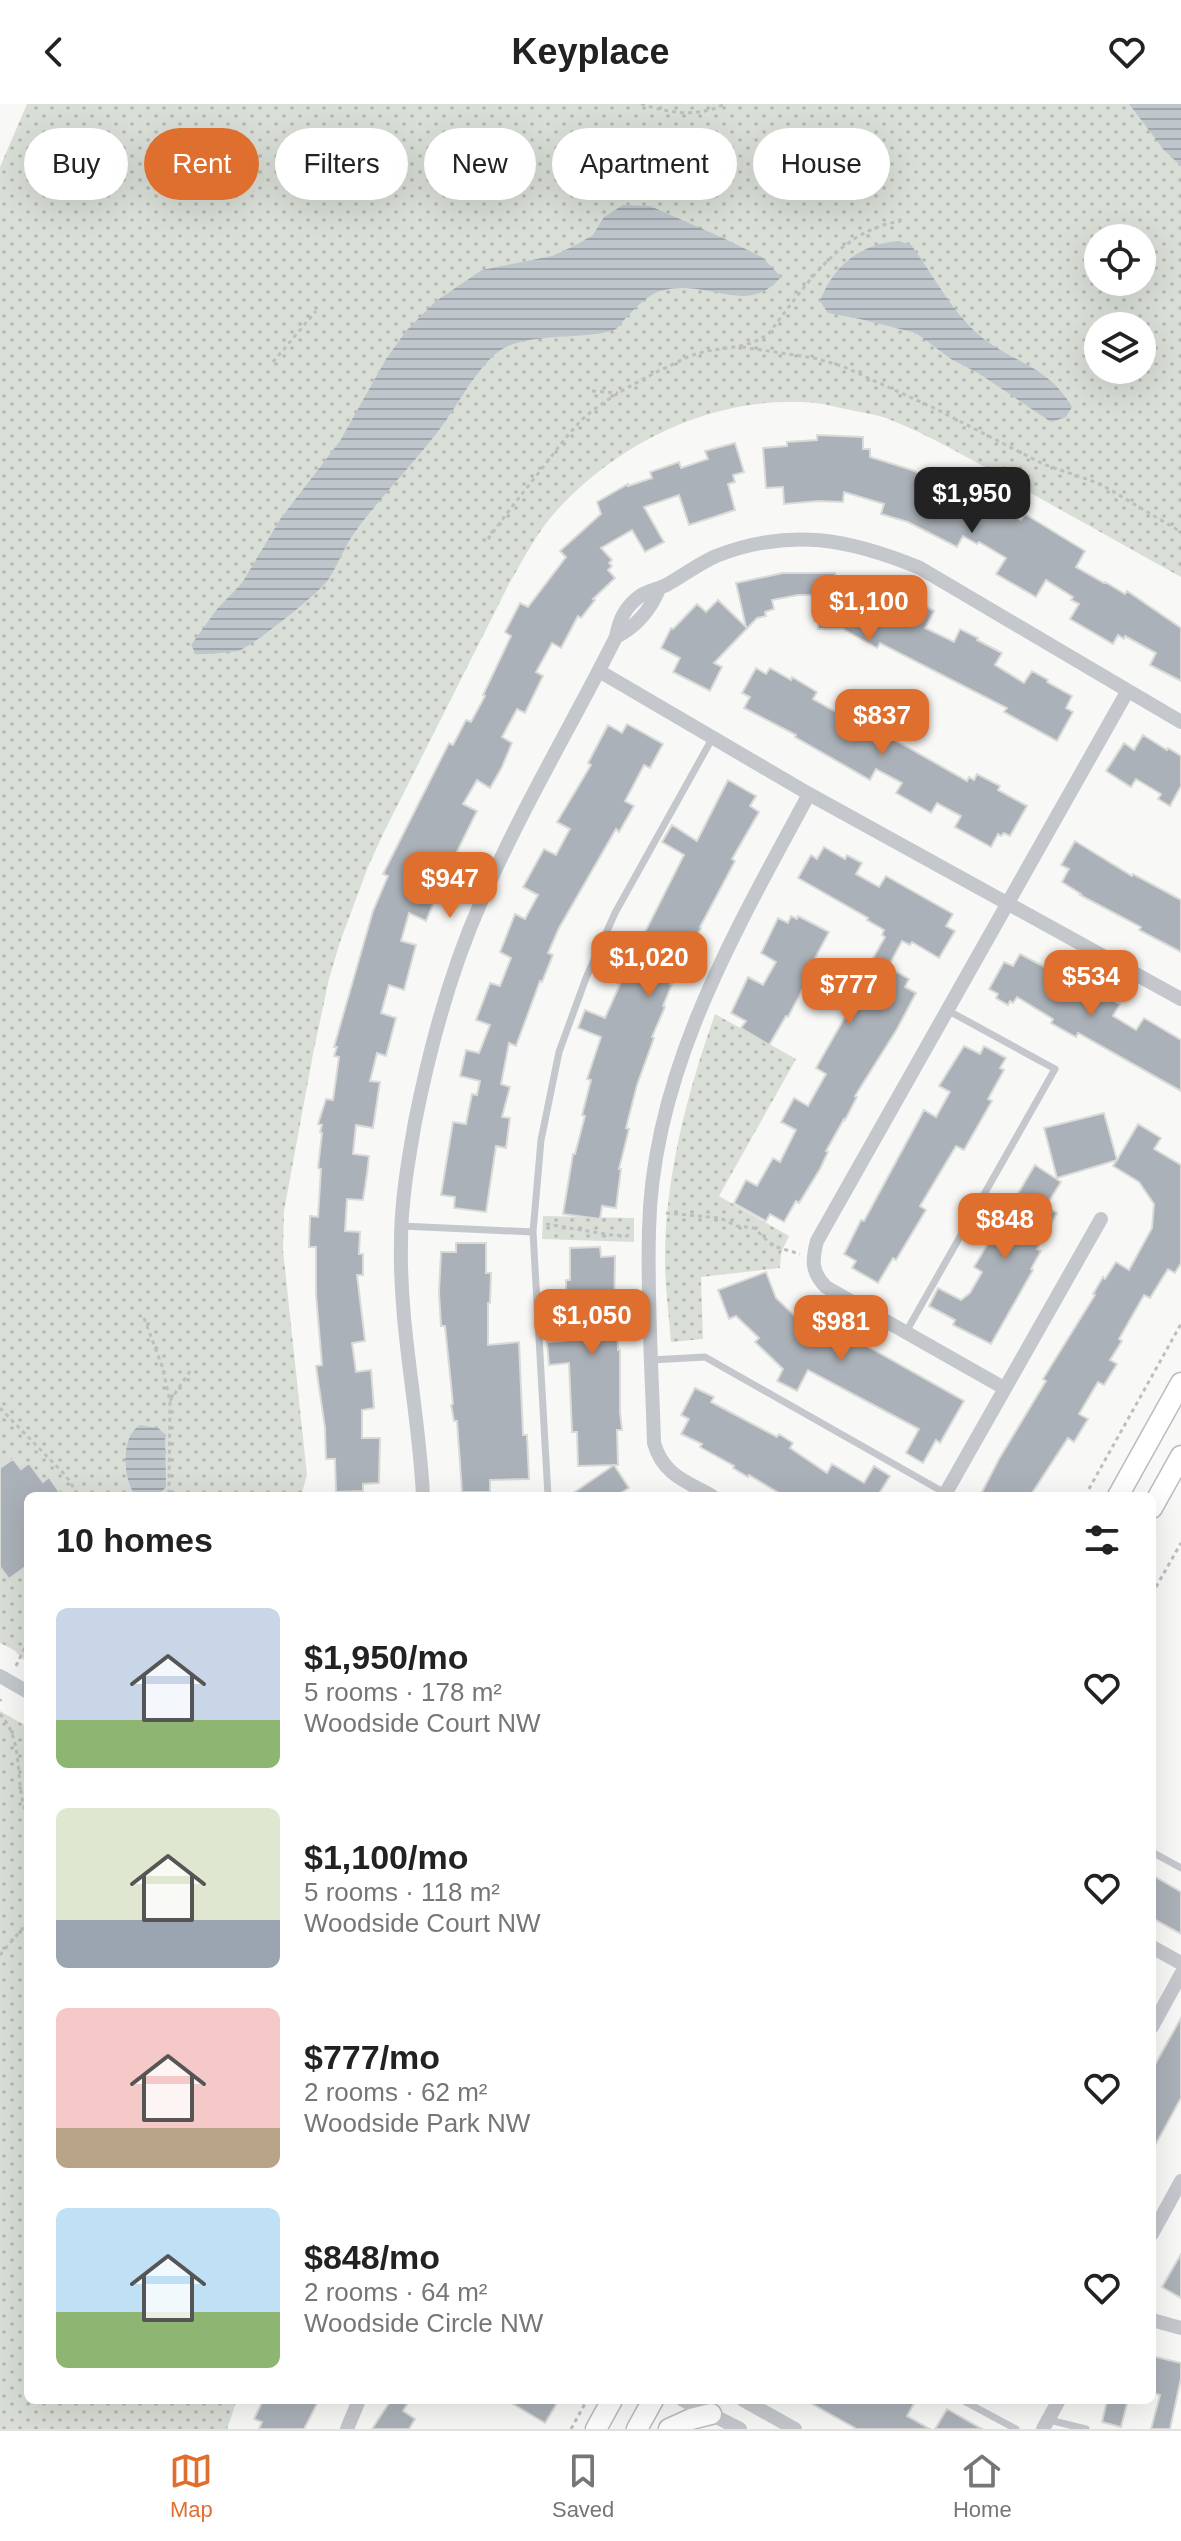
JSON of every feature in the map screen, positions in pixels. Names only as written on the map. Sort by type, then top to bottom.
[{"type":"main road","points":[[1120,1492],[1181,1383]]},
{"type":"main road","points":[[1156,1501],[1181,1456]]},
{"type":"main road","points":[[596,2429],[610,2404]]},
{"type":"main road","points":[[637,2429],[651,2404]]},
{"type":"main road","points":[[669,2429],[711,2414]]},
{"type":"street","points":[[423,1492],[421,1451],[405,1321],[401,1242],[407,1168],[426,1063],[448,987],[480,903],[510,840],[616,637],[632,628],[652,606],[659,589],[714,557],[755,544],[795,539],[830,541],[878,551],[920,568],[958,589],[1181,722]]},
{"type":"street","points":[[599,671],[809,794],[1181,999]]},
{"type":"street","points":[[1004,1388],[826,1287],[813,1269],[813,1258],[817,1241],[1127,692]]},
{"type":"street","points":[[705,1492],[671,1473],[659,1457],[654,1443],[649,1236],[656,1160],[670,1095],[690,1035],[736,930],[809,794]]},
{"type":"street","points":[[947,1492],[1101,1219]]},
{"type":"street","points":[[0,1676],[24,1690]]},
{"type":"street","points":[[1156,1949],[1181,1963]]},
{"type":"street","points":[[1156,2020],[1181,1974]]},
{"type":"street","points":[[1156,2227],[1181,2181]]},
{"type":"street","points":[[1156,2321],[1181,2328]]},
{"type":"street","points":[[347,2429],[357,2404]]},
{"type":"street","points":[[691,2404],[740,2429]]},
{"type":"street","points":[[750,2404],[795,2429]]},
{"type":"street","points":[[1046,2424],[1057,2404]]},
{"type":"lane","points":[[548,1492],[533,1232],[541,1140],[559,1052],[580,993],[615,913],[713,737]]},
{"type":"lane","points":[[906,1332],[1055,1069],[947,1010]]},
{"type":"lane","points":[[402,1226],[533,1232]]},
{"type":"lane","points":[[651,1360],[705,1357],[940,1492]]},
{"type":"lane","points":[[1156,1854],[1181,1868]]},
{"type":"lane","points":[[969,2404],[1016,2429]]},
{"type":"lane","points":[[1046,2424],[1086,2429]]},
{"type":"path","points":[[641,104],[686,114],[706,112],[725,104]]},
{"type":"path","points":[[488,539],[578,423],[618,393],[691,356],[751,344],[769,333],[815,275],[842,247],[871,229],[901,221]]},
{"type":"path","points":[[273,362],[316,311]]},
{"type":"path","points":[[736,347],[814,358],[842,366],[934,408],[1043,464],[1109,489],[1181,532]]},
{"type":"path","points":[[592,391],[618,393]]},
{"type":"path","points":[[650,1212],[720,1218],[737,1226],[754,1228],[773,1246],[813,1258]]},
{"type":"path","points":[[534,1222],[611,1235],[649,1236]]},
{"type":"path","points":[[144,1318],[162,1366],[170,1401],[169,1492]]},
{"type":"path","points":[[1087,1492],[1181,1324]]},
{"type":"path","points":[[170,1401],[192,1368]]},
{"type":"path","points":[[0,1408],[66,1476],[76,1492]]},
{"type":"path","points":[[1156,1587],[1181,1543]]},
{"type":"path","points":[[16,1666],[24,1649]]},
{"type":"path","points":[[0,1714],[10,1725],[24,1806]]},
{"type":"path","points":[[0,1955],[24,1927]]},
{"type":"path","points":[[571,2429],[585,2404]]},
{"type":"shaded area","points":[[27,104],[1181,104],[1181,577],[918,432],[882,417],[820,404],[779,402],[709,414],[643,442],[584,483],[544,526],[509,584],[383,834],[340,942],[329,979],[284,1211],[283,1250],[307,1475],[302,1492],[24,1492],[24,1660],[0,1643],[0,167]]},
{"type":"shaded area","points":[[1129,104],[1181,104],[1181,166],[1164,150]]},
{"type":"shaded area","points":[[623,205],[650,206],[721,237],[762,257],[781,277],[770,287],[748,296],[685,288],[657,292],[644,300],[613,330],[536,339],[498,352],[477,374],[436,434],[355,532],[322,587],[246,647],[238,651],[196,654],[191,645],[217,609],[242,583],[281,518],[340,441],[386,359],[406,331],[436,301],[482,270],[552,256],[574,246],[593,235],[604,217]]},
{"type":"shaded area","points":[[899,241],[911,245],[951,304],[979,335],[1052,382],[1072,407],[1066,417],[1051,422],[978,373],[951,359],[916,333],[828,313],[820,301],[841,267],[872,247]]},
{"type":"shaded area","points":[[715,1014],[796,1059],[719,1196],[789,1236],[781,1253],[780,1268],[701,1277],[703,1339],[671,1342],[665,1261],[673,1167],[695,1074]]},
{"type":"shaded area","points":[[543,1216],[634,1218],[634,1242],[542,1239]]},
{"type":"shaded area","points":[[140,1425],[158,1428],[165,1434],[166,1487],[161,1492],[133,1492],[131,1488],[126,1469],[126,1448]]},
{"type":"shaded area","points":[[0,1711],[24,1725],[24,2404],[236,2404],[227,2429],[0,2429]]},
{"type":"building","points":[[817,435],[863,437],[863,449],[870,449],[870,457],[912,470],[988,507],[990,503],[1021,520],[1025,514],[1085,551],[1076,567],[1125,594],[1127,591],[1181,628],[1181,681],[1150,665],[1156,653],[1125,636],[1124,639],[1118,635],[1113,644],[1070,619],[1079,604],[1046,580],[1036,597],[996,574],[1006,558],[979,542],[977,544],[963,536],[957,547],[908,522],[881,514],[884,504],[844,492],[843,502],[784,504],[783,487],[766,488],[763,448],[787,446],[787,442],[817,440]]},
{"type":"building","points":[[735,443],[744,472],[733,475],[735,482],[728,484],[735,510],[689,525],[679,495],[644,507],[664,542],[645,552],[632,530],[601,548],[612,560],[608,570],[615,578],[593,599],[581,618],[578,616],[561,648],[552,643],[536,672],[543,676],[525,713],[517,709],[502,737],[512,743],[502,767],[490,788],[477,780],[463,804],[477,811],[426,921],[409,913],[401,941],[416,945],[404,990],[389,985],[381,1013],[396,1018],[386,1056],[377,1053],[370,1081],[380,1082],[373,1128],[356,1125],[353,1154],[369,1156],[363,1200],[347,1199],[345,1231],[360,1232],[359,1254],[363,1254],[363,1275],[357,1275],[365,1341],[352,1343],[356,1372],[371,1370],[374,1408],[362,1410],[362,1438],[380,1438],[379,1483],[363,1484],[363,1491],[336,1492],[335,1459],[326,1459],[316,1366],[322,1365],[316,1247],[309,1247],[310,1216],[318,1217],[322,1125],[318,1124],[326,1099],[333,1100],[339,1057],[334,1056],[337,1047],[334,1047],[373,911],[388,876],[383,874],[449,743],[453,745],[466,720],[471,722],[485,696],[511,636],[505,632],[520,603],[528,607],[566,557],[560,551],[601,514],[597,502],[628,484],[652,478],[650,472],[679,462],[681,468],[708,459],[705,451]]},
{"type":"building","points":[[783,573],[835,573],[835,592],[852,593],[871,604],[873,600],[881,604],[890,587],[934,611],[925,628],[954,642],[960,629],[978,638],[1002,653],[995,665],[1024,683],[1032,671],[1072,696],[1066,708],[1073,712],[1057,741],[1004,712],[1007,708],[880,643],[877,648],[843,629],[818,629],[815,595],[772,600],[774,609],[765,612],[766,616],[757,618],[714,663],[722,667],[710,691],[673,672],[680,658],[661,648],[671,628],[697,604],[706,612],[718,600],[746,627],[736,583]]},
{"type":"building","points":[[756,668],[766,674],[770,668],[791,680],[792,677],[817,692],[813,699],[847,718],[849,714],[967,781],[969,777],[974,780],[977,774],[1000,786],[998,790],[1027,806],[1010,836],[998,834],[991,847],[955,827],[961,816],[937,803],[931,813],[896,793],[902,783],[876,769],[870,780],[744,708],[750,697],[742,693]]},
{"type":"building","points":[[627,724],[663,744],[650,768],[644,765],[625,801],[634,806],[619,832],[616,829],[559,928],[548,953],[553,955],[516,1046],[509,1043],[501,1084],[510,1087],[502,1117],[510,1118],[506,1148],[496,1146],[486,1212],[454,1208],[455,1197],[441,1195],[453,1122],[466,1124],[472,1094],[477,1095],[480,1081],[460,1076],[466,1050],[479,1053],[490,1025],[476,1020],[490,983],[500,986],[511,958],[500,952],[515,914],[525,919],[538,895],[523,887],[544,849],[556,855],[570,829],[557,822],[591,765],[588,763],[608,725],[622,733]]},
{"type":"building","points":[[1143,735],[1181,756],[1181,786],[1170,806],[1158,799],[1161,794],[1136,779],[1131,787],[1106,771],[1124,743],[1134,750]]},
{"type":"building","points":[[728,780],[756,796],[750,806],[759,812],[670,984],[626,1128],[629,1129],[619,1169],[616,1208],[602,1206],[600,1219],[563,1214],[573,1154],[585,1116],[582,1115],[591,1080],[587,1079],[601,1037],[578,1028],[585,1010],[605,1018],[628,957],[632,958],[684,855],[662,842],[672,825],[697,841]]},
{"type":"building","points":[[1075,841],[1132,876],[1181,900],[1181,952],[1062,882],[1069,869],[1061,865]]},
{"type":"building","points":[[824,847],[845,859],[847,855],[862,863],[856,874],[879,887],[886,876],[953,914],[946,926],[955,931],[939,958],[912,942],[910,945],[902,941],[888,967],[909,979],[905,987],[916,993],[855,1096],[820,1169],[799,1203],[796,1201],[784,1222],[770,1214],[766,1221],[734,1203],[746,1180],[757,1186],[773,1158],[780,1162],[796,1130],[781,1122],[794,1098],[808,1106],[826,1074],[816,1068],[845,1017],[851,1020],[867,988],[859,983],[885,937],[882,935],[884,930],[868,918],[798,878],[811,855],[817,859]]},
{"type":"building","points":[[791,916],[797,919],[798,916],[829,932],[788,1017],[769,1045],[741,1028],[746,1021],[731,1013],[748,977],[763,985],[776,962],[761,953],[778,918],[788,923]]},
{"type":"building","points":[[1020,954],[1120,1004],[1113,1016],[1136,1030],[1144,1018],[1181,1040],[1181,1091],[1078,1033],[1076,1037],[1051,1023],[1053,1019],[1017,997],[1008,1005],[996,998],[998,994],[989,989],[1004,962],[1013,966]]},
{"type":"building","points":[[964,1046],[980,1054],[984,1046],[1006,1058],[1000,1068],[1004,1070],[988,1099],[992,1101],[964,1150],[956,1146],[920,1206],[926,1210],[896,1260],[893,1258],[878,1283],[852,1268],[856,1261],[844,1254],[924,1110],[936,1117],[950,1092],[939,1086]]},
{"type":"building","points":[[1104,1113],[1117,1160],[1057,1178],[1044,1128]]},
{"type":"building","points":[[1138,1124],[1161,1138],[1154,1149],[1181,1165],[1181,1263],[1175,1273],[1168,1269],[1150,1298],[1144,1295],[1110,1360],[1117,1364],[1104,1385],[1098,1382],[1079,1414],[1088,1419],[1074,1442],[1068,1438],[1033,1492],[982,1492],[1103,1277],[1105,1279],[1116,1262],[1129,1270],[1152,1228],[1154,1204],[1139,1182],[1113,1166]]},
{"type":"building","points":[[1035,1165],[1061,1182],[1046,1206],[1057,1213],[1037,1249],[1041,1251],[1033,1270],[991,1344],[953,1325],[955,1320],[929,1306],[938,1288],[961,1300],[970,1293],[982,1272],[974,1267]]},
{"type":"building","points":[[456,1243],[486,1243],[486,1273],[491,1273],[488,1345],[519,1342],[523,1435],[527,1435],[529,1479],[490,1480],[490,1492],[462,1492],[457,1421],[454,1421],[451,1405],[439,1292],[441,1252],[456,1252]]},
{"type":"building","points":[[600,1247],[601,1257],[615,1256],[614,1317],[617,1317],[620,1350],[622,1430],[617,1430],[618,1465],[578,1466],[577,1432],[572,1432],[569,1363],[549,1365],[547,1342],[571,1340],[570,1305],[566,1305],[570,1248]]},
{"type":"building","points":[[766,1272],[776,1298],[803,1324],[806,1319],[838,1338],[842,1332],[964,1401],[940,1443],[936,1440],[923,1463],[906,1453],[919,1429],[808,1370],[797,1391],[777,1381],[783,1369],[755,1342],[759,1338],[736,1316],[729,1319],[718,1290]]},
{"type":"building","points":[[695,1388],[714,1397],[711,1402],[793,1443],[790,1448],[827,1473],[832,1464],[864,1483],[874,1466],[890,1476],[880,1492],[777,1492],[681,1434],[689,1419],[681,1415]]},
{"type":"building","points":[[13,1459],[21,1469],[29,1463],[43,1482],[49,1477],[59,1492],[24,1492],[24,1568],[9,1579],[0,1567],[0,1468]]},
{"type":"building","points":[[614,1465],[629,1488],[622,1492],[575,1492]]},
{"type":"building","points":[[1156,1877],[1181,1892],[1181,1934],[1156,1920]]},
{"type":"building","points":[[1181,2018],[1181,2098],[1156,2144],[1156,2063]]},
{"type":"building","points":[[1181,2254],[1181,2298],[1162,2287]]},
{"type":"building","points":[[1156,2357],[1181,2363],[1181,2378],[1170,2429],[1151,2429],[1160,2395],[1156,2394]]},
{"type":"building","points":[[261,2404],[317,2404],[304,2429],[259,2429],[262,2422],[254,2419]]},
{"type":"building","points":[[388,2404],[407,2404],[403,2411],[415,2419],[409,2429],[372,2429]]},
{"type":"building","points":[[513,2404],[557,2404],[545,2423]]},
{"type":"building","points":[[812,2404],[914,2404],[907,2416],[930,2429],[857,2429]]},
{"type":"building","points":[[1106,2404],[1127,2404],[1121,2427],[1102,2422]]},
{"type":"building","points":[[947,2409],[982,2429],[935,2429]]}]
